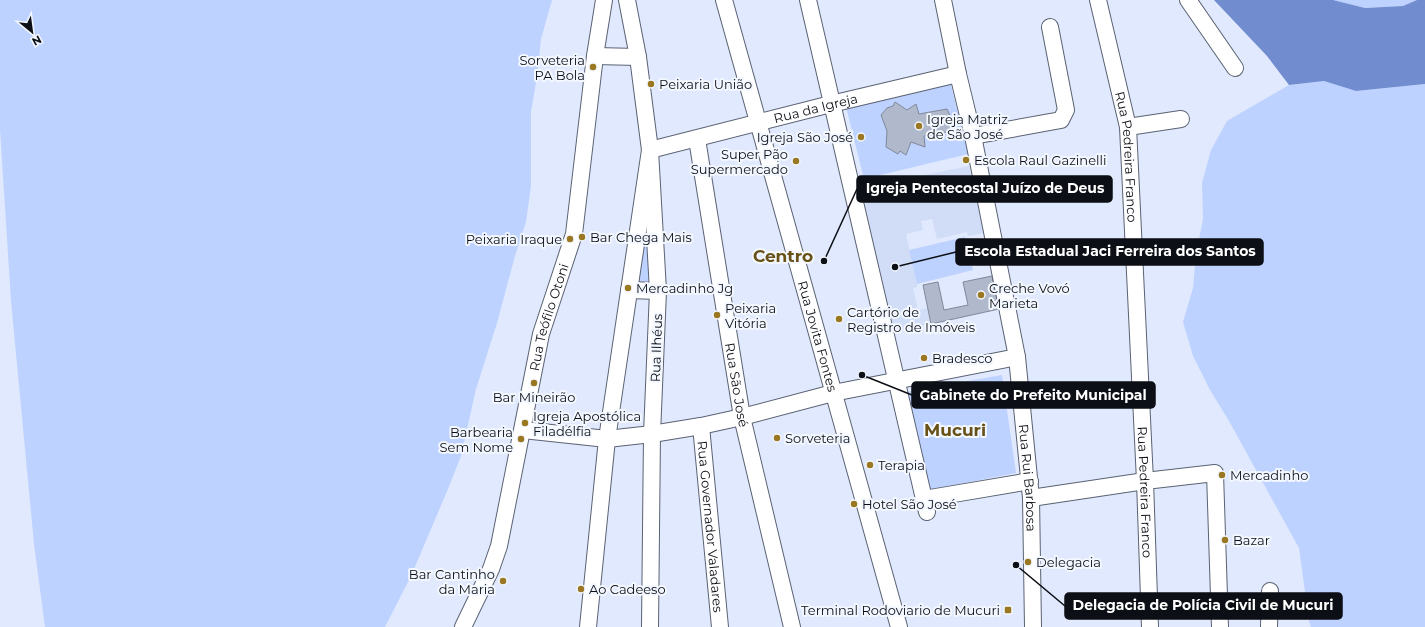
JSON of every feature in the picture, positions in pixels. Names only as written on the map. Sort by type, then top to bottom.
[{"type":"street","name":"Rua Teófilo Otoni","points":[[463,627],[491,570],[499,546],[541,334],[574,234],[595,56],[604,0]]},
{"type":"street","name":"Rua Ilhéus","points":[[627,0],[638,57],[650,150],[658,291],[652,434],[650,627]]},
{"type":"street","name":"Rua Jovita Fontes","points":[[724,0],[757,123],[899,627]]},
{"type":"street","points":[[808,0],[926,505],[1030,481]]},
{"type":"street","name":"Rua Rui Barbosa","points":[[943,0],[958,74],[973,136],[1017,357],[1030,481],[1033,627]]},
{"type":"street","name":"Rua Pedreira Franco","points":[[1098,0],[1128,127],[1145,481],[1150,627]]},
{"type":"street","points":[[1188,0],[1235,68]]},
{"type":"street","points":[[973,136],[1061,120],[1066,110],[1050,27]]},
{"type":"street","points":[[595,56],[638,57]]},
{"type":"street","name":"Rua da Igreja","points":[[650,150],[958,74]]},
{"type":"street","points":[[1128,127],[1182,119]]},
{"type":"street","name":"Rua São José","points":[[697,139],[742,416],[792,627]]},
{"type":"street","points":[[588,627],[607,440],[650,150]]},
{"type":"street","points":[[629,290],[658,291]]},
{"type":"street","points":[[522,430],[607,440],[652,434],[701,426],[833,393],[1017,357]]},
{"type":"street","name":"Rua Governador Valadares","points":[[701,426],[720,627]]},
{"type":"street","points":[[1031,498],[1145,481],[1215,473],[1220,627]]},
{"type":"street","points":[[1269,627],[1270,592]]},
{"type":"shaded area","points":[[0,0],[552,0],[541,39],[531,112],[531,186],[526,222],[476,389],[461,456],[411,576],[385,627],[45,627],[34,544],[11,301],[0,129]]},
{"type":"shaded area","points":[[1214,0],[1333,0],[1365,8],[1403,6],[1417,0],[1425,0],[1425,84],[1356,91],[1324,81],[1289,85],[1267,56]]},
{"type":"shaded area","points":[[1333,0],[1417,0],[1403,6],[1364,8]]},
{"type":"shaded area","points":[[950,81],[968,154],[864,179],[846,107]]},
{"type":"shaded area","points":[[1324,81],[1356,91],[1425,84],[1425,627],[1311,627],[1299,548],[1229,421],[1210,390],[1193,356],[1183,322],[1193,288],[1196,254],[1203,219],[1202,183],[1211,150],[1227,121],[1289,85]]},
{"type":"shaded area","points":[[969,166],[984,233],[968,236],[967,232],[937,239],[932,219],[921,221],[923,230],[906,234],[917,284],[917,287],[913,288],[918,310],[928,308],[931,324],[892,332],[861,188]]},
{"type":"shaded area","points":[[647,218],[651,282],[637,281]]},
{"type":"shaded area","points":[[965,237],[973,270],[917,284],[909,250]]},
{"type":"shaded area","points":[[1002,375],[1016,473],[928,490],[906,392]]},
{"type":"building","name":"Igreja Matriz de São José","points":[[895,102],[907,110],[916,104],[919,114],[947,109],[952,120],[952,131],[924,136],[925,147],[911,142],[906,155],[900,151],[898,154],[886,147],[887,131],[881,115],[887,108],[893,106]]},
{"type":"building","name":"Creche Vovó Marieta","points":[[992,276],[999,309],[931,324],[923,285],[938,282],[944,310],[968,305],[963,282]]},
{"type":"place","name":"Sorveteria PA Bola","points":[[593,67]]},
{"type":"place","name":"Peixaria União","points":[[651,84]]},
{"type":"place","name":"Igreja Matriz de São José","points":[[919,126]]},
{"type":"place","name":"Igreja São José","points":[[861,137]]},
{"type":"place","name":"Escola Raul Gazinelli","points":[[966,160]]},
{"type":"place","name":"Super Pão Supermercado","points":[[796,161]]},
{"type":"place","name":"Bar Chega Mais","points":[[582,237]]},
{"type":"place","name":"Peixaria Iraque","points":[[570,239]]},
{"type":"place","name":"Igreja Pentecostal Juízo de Deus","points":[[824,261]]},
{"type":"place","name":"Escola Estadual Jaci Ferreira dos Santos","points":[[895,267]]},
{"type":"place","name":"Mercadinho Jg","points":[[628,288]]},
{"type":"place","name":"Creche Vovó Marieta","points":[[981,295]]},
{"type":"place","name":"Peixaria Vitória","points":[[717,315]]},
{"type":"place","name":"Cartório de Registro de Imóveis","points":[[839,319]]},
{"type":"place","name":"Bradesco","points":[[924,358]]},
{"type":"place","name":"Gabinete do Prefeito Municipal","points":[[862,375]]},
{"type":"place","name":"Bar Mineirão","points":[[534,383]]},
{"type":"place","name":"Igreja Apostólica Filadélfia","points":[[525,423]]},
{"type":"place","name":"Sorveteria","points":[[777,438]]},
{"type":"place","name":"Barbearia Sem Nome","points":[[521,439]]},
{"type":"place","name":"Terapia","points":[[870,465]]},
{"type":"place","name":"Mercadinho","points":[[1222,475]]},
{"type":"place","name":"Hotel São José","points":[[854,504]]},
{"type":"place","name":"Bazar","points":[[1225,540]]},
{"type":"place","name":"Delegacia","points":[[1028,562]]},
{"type":"place","name":"Delegacia de Polícia Civil de Mucuri","points":[[1016,565]]},
{"type":"place","name":"Bar Cantinho da Maria","points":[[503,581]]},
{"type":"place","name":"Ao Cadeeso","points":[[581,589]]},
{"type":"place","name":"Terminal Rodoviario de Mucuri","points":[[1008,610]]},
{"type":"district","name":"Centro","points":[[783,256]]},
{"type":"district","name":"Mucuri","points":[[955,430]]}]
